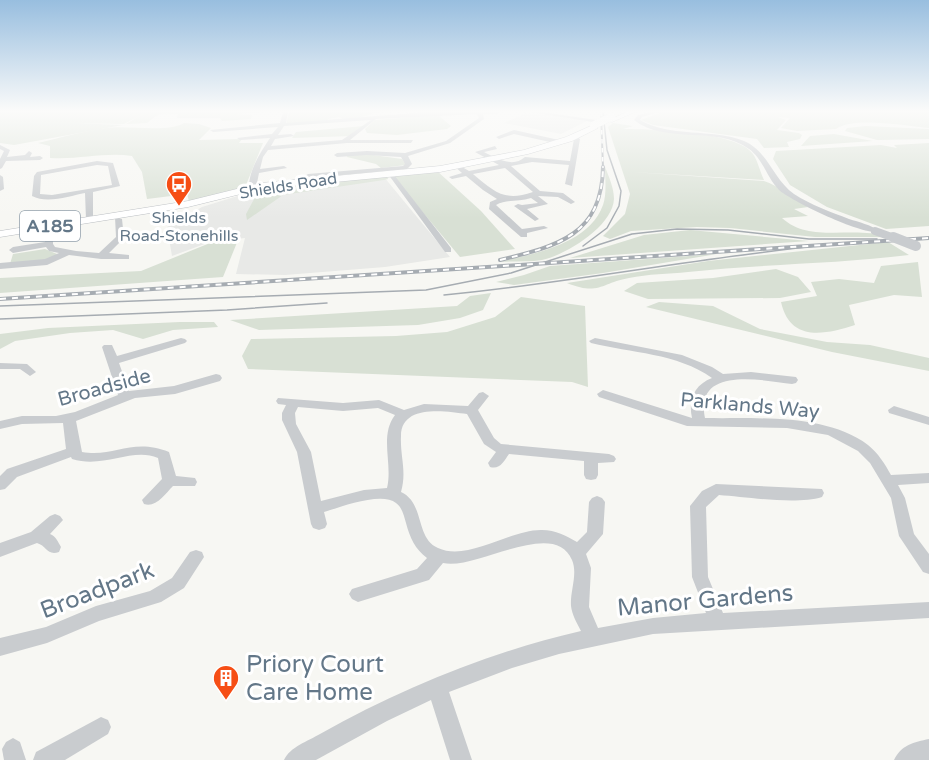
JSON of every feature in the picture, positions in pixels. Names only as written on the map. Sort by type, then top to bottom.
[{"type":"main road","name":"Shields Road","points":[[0,234],[202,201],[252,188],[324,178],[457,166],[538,147]]},
{"type":"street","points":[[252,188],[255,172],[265,148],[272,147]]},
{"type":"street","points":[[568,147],[573,163],[569,183]]},
{"type":"street","points":[[750,147],[760,154],[775,181],[787,192],[814,207],[916,246]]},
{"type":"street","points":[[0,167],[3,148]]},
{"type":"street","points":[[341,154],[405,155],[425,148]]},
{"type":"street","points":[[495,148],[478,152],[507,166],[544,204],[521,208]]},
{"type":"street","points":[[27,157],[30,149]]},
{"type":"street","points":[[516,154],[530,160]]},
{"type":"street","points":[[308,176],[319,172],[405,168],[409,164],[405,155]]},
{"type":"street","points":[[3,159],[40,158]]},
{"type":"street","points":[[452,177],[530,160],[573,163]]},
{"type":"street","points":[[100,162],[111,164],[116,186],[89,191],[39,197],[36,194],[37,176],[52,169],[100,162]]},
{"type":"street","points":[[457,166],[535,219]]},
{"type":"street","points":[[255,172],[284,168]]},
{"type":"street","points":[[390,173],[448,250]]},
{"type":"street","points":[[0,177],[0,189]]},
{"type":"street","points":[[89,191],[90,219]]},
{"type":"street","points":[[544,228],[522,233],[492,207],[493,204],[506,199],[535,194],[563,196],[571,202]]},
{"type":"street","points":[[101,256],[120,238],[118,219]]},
{"type":"street","points":[[49,226],[49,244],[52,249],[66,253],[126,256]]},
{"type":"street","points":[[13,250],[49,244]]},
{"type":"street","points":[[0,266],[47,262],[66,253]]},
{"type":"street","points":[[595,341],[614,340],[694,362],[711,370],[718,377]]},
{"type":"street","points":[[113,361],[181,341]]},
{"type":"street","points":[[108,347],[125,397]]},
{"type":"street","points":[[0,366],[23,366],[30,372]]},
{"type":"street","points":[[699,423],[696,404],[702,389],[718,377],[755,376],[792,379]]},
{"type":"street","name":"Broadside","points":[[0,425],[22,420],[69,418],[88,413],[125,397],[145,392],[175,390],[216,378]]},
{"type":"street","name":"Parklands Way","points":[[603,394],[659,415],[687,422],[787,424],[831,431],[862,448],[875,460],[898,498],[907,536],[929,567]]},
{"type":"street","points":[[471,410],[483,396]]},
{"type":"street","points":[[406,415],[379,404],[343,407],[288,402],[290,429],[299,438],[308,464],[309,485],[317,516],[375,494],[393,495],[404,500],[408,505],[423,548],[439,556],[459,557],[535,536],[556,538],[577,553],[583,568],[581,610],[592,637]]},
{"type":"street","points":[[393,495],[399,473],[393,434],[396,424],[406,415],[419,409],[435,406],[471,410]]},
{"type":"street","points":[[471,410],[489,441],[505,450],[609,459]]},
{"type":"street","points":[[894,410],[929,421]]},
{"type":"street","points":[[69,418],[74,451],[77,456],[95,460],[137,450],[155,450],[164,454],[170,481]]},
{"type":"street","points":[[495,463],[505,450]]},
{"type":"street","points":[[0,485],[6,474],[74,451]]},
{"type":"street","points":[[591,457],[591,475]]},
{"type":"street","points":[[887,480],[929,478]]},
{"type":"street","points":[[148,500],[170,481],[190,482]]},
{"type":"street","points":[[717,620],[700,577],[698,506],[716,489],[817,493]]},
{"type":"street","points":[[577,553],[595,534],[597,502]]},
{"type":"street","points":[[0,549],[37,536],[55,520]]},
{"type":"street","points":[[37,536],[48,540],[53,547]]},
{"type":"street","name":"Broadpark","points":[[0,647],[47,635],[96,614],[155,597],[178,583],[196,556]]},
{"type":"street","points":[[358,594],[423,575],[439,556]]},
{"type":"street","name":"Manor Gardens","points":[[295,760],[394,706],[437,687],[540,650],[592,637],[654,626],[717,620],[929,610]]},
{"type":"street","points":[[437,687],[461,760]]},
{"type":"street","points":[[44,760],[101,727]]},
{"type":"street","points":[[905,760],[915,752],[929,750]]},
{"type":"shaded area","points":[[50,147],[261,147],[246,185],[240,189],[189,201],[187,194],[147,199],[142,172],[132,156],[50,158]]},
{"type":"shaded area","points":[[615,147],[746,147],[753,154],[764,180],[632,172],[764,181],[808,207],[794,209],[808,216],[782,218],[793,226],[819,232],[861,233],[887,237],[815,237],[697,227],[631,231],[610,239],[603,236],[625,214],[630,194]]},
{"type":"shaded area","points":[[838,147],[929,147],[929,226],[886,229],[827,207],[790,185],[773,159],[776,151]]},
{"type":"shaded area","points":[[366,154],[402,159],[406,165],[381,168],[376,164],[347,157],[348,155]]},
{"type":"shaded area","points":[[605,167],[614,199],[612,209],[597,229],[575,246],[552,257],[537,261],[500,262],[559,245],[586,229],[596,218],[603,205]]},
{"type":"shaded area","points":[[436,170],[481,211],[515,249],[460,257],[391,174]]},
{"type":"shaded area","points":[[387,176],[388,179],[384,180],[283,195],[247,220],[246,214],[260,188]]},
{"type":"shaded area","points":[[384,177],[450,257],[385,267],[285,275],[236,274],[245,238],[210,242],[172,256],[167,227],[202,207],[260,189]]},
{"type":"shaded area","points":[[690,230],[809,241],[570,258],[644,235]]},
{"type":"shaded area","points":[[238,240],[223,277],[0,293],[0,278],[141,271],[210,243]]},
{"type":"shaded area","points":[[888,242],[909,255],[644,276],[593,288],[578,287],[567,283],[708,261]]},
{"type":"shaded area","points":[[45,249],[57,254],[51,259],[10,264],[13,254]]},
{"type":"shaded area","points":[[717,254],[514,285],[496,282],[550,266]]},
{"type":"shaded area","points":[[918,262],[922,297],[894,295],[849,305],[855,325],[820,333],[810,332],[792,324],[785,315],[781,302],[817,296],[811,282],[839,279],[874,283],[881,266]]},
{"type":"shaded area","points":[[776,269],[798,277],[811,292],[780,298],[648,299],[624,291],[637,283],[713,278]]},
{"type":"shaded area","points":[[491,293],[483,310],[460,318],[418,325],[259,330],[230,320],[457,306],[470,296]]},
{"type":"shaded area","points":[[521,297],[585,306],[588,387],[572,382],[248,369],[242,356],[251,339],[396,336],[447,332],[495,317]]},
{"type":"shaded area","points":[[659,302],[713,306],[760,329],[827,342],[870,345],[929,358],[929,371],[832,352],[646,307]]},
{"type":"shaded area","points":[[214,322],[218,327],[173,330],[143,339],[113,330],[70,333],[15,341],[0,349],[0,334],[48,328]]},
{"type":"tram line","points":[[583,246],[607,228],[619,206],[621,191],[607,147]]},
{"type":"tram line","points":[[0,306],[426,290],[511,273],[632,234],[677,229],[728,230],[809,239],[877,239]]},
{"type":"tram line","points":[[444,295],[816,246]]},
{"type":"tram line","points":[[0,319],[227,310],[327,303]]},
{"type":"railway","points":[[602,147],[603,167]]},
{"type":"railway","points":[[500,260],[540,249],[573,234],[585,223],[595,208],[601,190],[603,167]]},
{"type":"railway","points":[[0,299],[929,238]]},
{"type":"place","name":"Shields Road-Stonehills","points":[[179,207]]},
{"type":"place","name":"Priory Court Care Home","points":[[226,701]]}]
